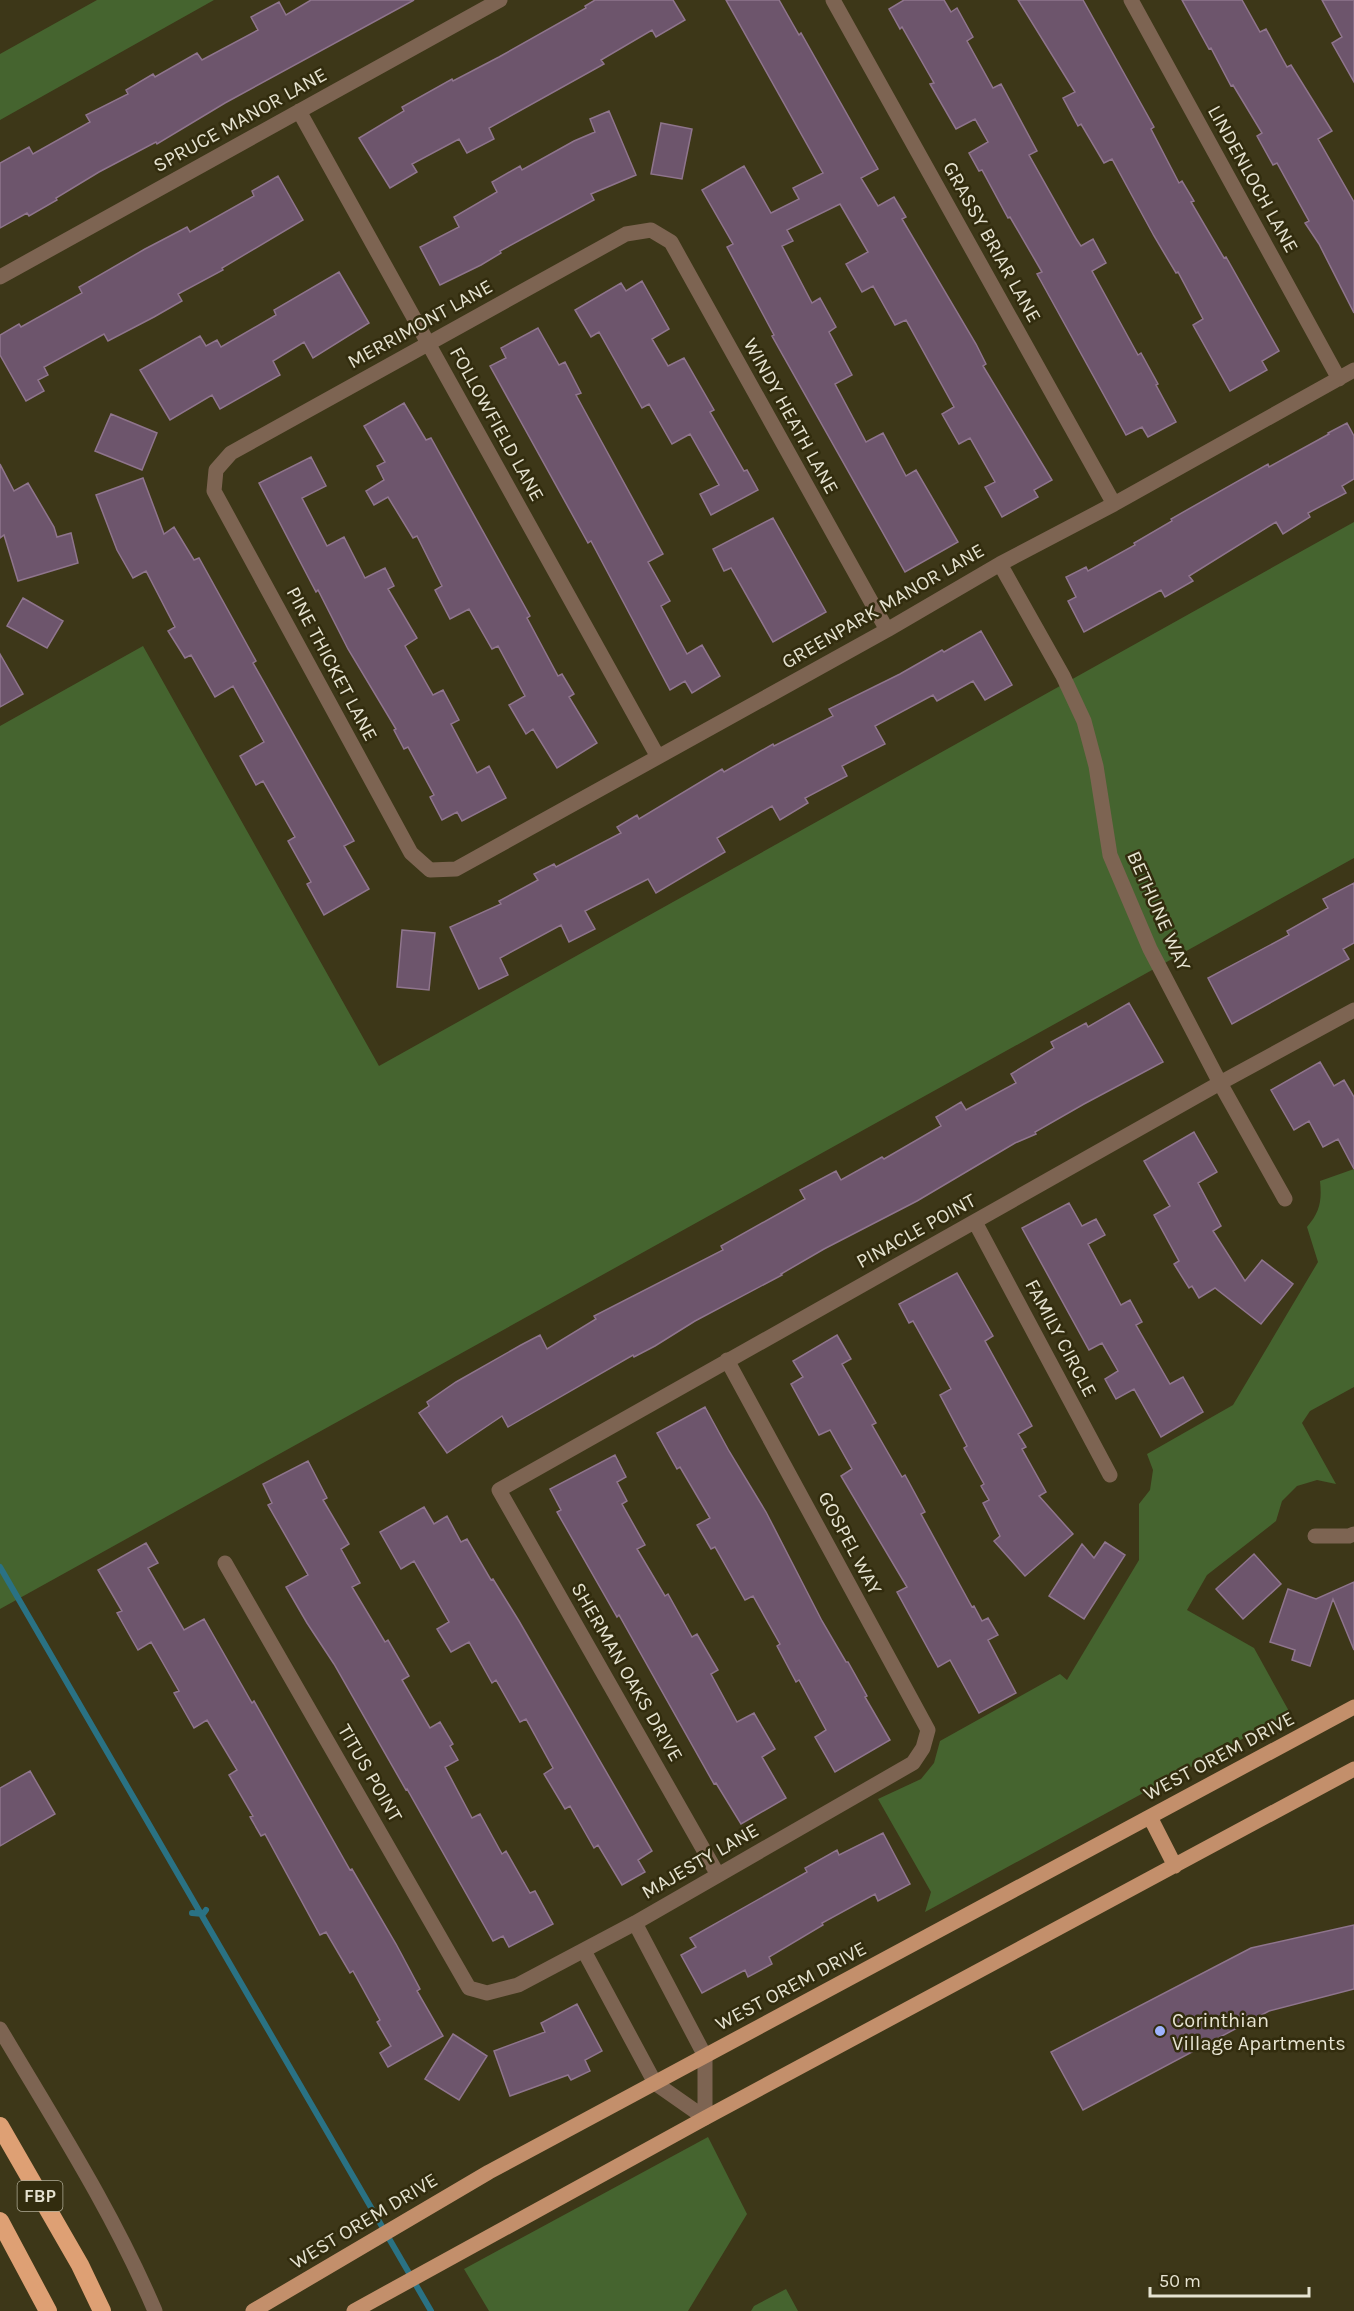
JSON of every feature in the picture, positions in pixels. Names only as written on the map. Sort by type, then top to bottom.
[{"type":"highway","name":"FBP","points":[[0,2126],[80,2265],[102,2311]]},
{"type":"highway","name":"FBP","points":[[0,2221],[48,2311]]},
{"type":"main road","name":"WEST OREM DRIVE","points":[[253,2311],[489,2172],[1354,1707]]},
{"type":"main road","points":[[354,2311],[705,2118],[1354,1769]]},
{"type":"main road","points":[[1150,1817],[1175,1866]]},
{"type":"street","name":"SPRUCE MANOR LANE","points":[[0,277],[500,0]]},
{"type":"street","name":"GRASSY BRIAR LANE","points":[[833,0],[1114,504]]},
{"type":"street","name":"LINDENLOCH LANE","points":[[1131,0],[1339,379]]},
{"type":"street","name":"FOLLOWFIELD LANE","points":[[299,111],[658,757]]},
{"type":"street","name":"MERRIMONT LANE","points":[[216,470],[231,453],[428,343],[626,234],[651,230]]},
{"type":"street","name":"WINDY HEATH LANE","points":[[651,230],[671,242],[887,630]]},
{"type":"street","name":"GREENPARK MANOR LANE","points":[[430,870],[456,869],[887,630],[1000,564],[1114,504],[1354,370]]},
{"type":"street","name":"PINE THICKET LANE","points":[[216,470],[214,491],[411,854],[430,870]]},
{"type":"street","name":"BETHUNE WAY","points":[[1000,564],[1063,676],[1084,721],[1096,766],[1110,855],[1150,949],[1220,1083],[1285,1199]]},
{"type":"street","name":"PINACLE POINT","points":[[499,1490],[1220,1083],[1354,1010]]},
{"type":"street","name":"FAMILY CIRCLE","points":[[975,1222],[1110,1475]]},
{"type":"street","name":"GOSPEL WAY","points":[[727,1360],[927,1730],[923,1748]]},
{"type":"street","name":"SHERMAN OAKS DRIVE","points":[[499,1490],[718,1875]]},
{"type":"street","points":[[1315,1536],[1354,1534]]},
{"type":"street","name":"TITUS POINT","points":[[225,1563],[469,1988],[487,1993]]},
{"type":"street","name":"MAJESTY LANE","points":[[487,1993],[518,1985],[635,1923],[913,1763],[923,1748]]},
{"type":"street","points":[[635,1923],[705,2056],[705,2118]]},
{"type":"street","points":[[584,1951],[655,2083],[705,2118]]},
{"type":"street","points":[[0,2030],[98,2194],[136,2267],[155,2311]]},
{"type":"green space","points":[[97,0],[214,0],[0,120],[0,54]]},
{"type":"green space","points":[[1354,522],[1354,858],[0,1609],[0,726],[143,646],[379,1066]]},
{"type":"green space","points":[[1354,1169],[1354,1387],[1310,1411],[1302,1423],[1336,1484],[1317,1480],[1297,1486],[1282,1501],[1276,1521],[1207,1575],[1187,1610],[1254,1648],[1290,1713],[925,1912],[931,1892],[878,1799],[921,1779],[934,1763],[940,1741],[1060,1674],[1067,1680],[1139,1560],[1139,1504],[1150,1490],[1153,1470],[1147,1454],[1233,1405],[1318,1262],[1307,1227],[1319,1206],[1320,1181]]},
{"type":"green space","points":[[708,2137],[747,2214],[688,2311],[489,2311],[464,2269]]},
{"type":"green space","points":[[786,2289],[798,2311],[751,2311],[754,2306]]},
{"type":"building","points":[[311,0],[414,0],[225,103],[157,144],[156,142],[99,172],[29,216],[27,213],[0,228],[0,163],[29,147],[33,154],[90,122],[86,115],[128,94],[126,90],[153,74],[155,77],[197,53],[202,60],[258,30],[251,17],[279,2],[286,15]]},
{"type":"building","points":[[595,0],[673,0],[685,20],[656,37],[652,30],[601,60],[604,64],[489,128],[494,139],[467,153],[459,139],[412,164],[417,172],[390,188],[359,138],[404,111],[402,107],[452,79],[453,81],[499,57],[586,8],[585,6]]},
{"type":"building","points":[[726,0],[779,0],[799,35],[801,33],[878,169],[861,178],[878,206],[894,197],[906,217],[902,219],[976,344],[986,364],[983,366],[1052,480],[1034,490],[1038,497],[1002,517],[985,487],[995,482],[970,438],[959,444],[942,414],[954,407],[906,320],[895,325],[873,286],[862,292],[846,264],[868,252],[840,204],[787,230],[793,241],[782,246],[812,303],[820,298],[836,327],[829,332],[852,375],[835,384],[866,442],[883,433],[906,476],[916,470],[958,542],[905,572],[772,336],[774,335],[727,247],[733,244],[702,190],[744,166],[771,213],[799,199],[793,188],[823,173]]},
{"type":"building","points":[[904,0],[944,0],[951,12],[957,8],[973,37],[967,41],[993,88],[1001,84],[1037,151],[1029,155],[1077,240],[1081,246],[1093,239],[1106,263],[1092,271],[1138,355],[1141,353],[1176,422],[1148,437],[1142,427],[1126,435],[1037,274],[1042,272],[1010,217],[1008,218],[982,170],[979,171],[969,153],[988,142],[975,119],[956,129],[930,84],[934,83],[889,9]]},
{"type":"building","points":[[1018,0],[1083,0],[1154,127],[1151,129],[1179,183],[1182,181],[1194,201],[1191,202],[1224,258],[1226,257],[1279,351],[1262,361],[1267,370],[1230,391],[1193,325],[1203,319],[1178,272],[1176,273],[1154,236],[1112,159],[1104,163],[1081,124],[1078,126],[1063,98],[1075,92]]},
{"type":"building","points":[[1182,0],[1242,0],[1260,32],[1266,29],[1287,67],[1291,65],[1332,131],[1318,139],[1354,202],[1354,313],[1319,244],[1305,223],[1309,221],[1277,163],[1273,165],[1257,136],[1262,133],[1233,85],[1231,86]]},
{"type":"building","points":[[1322,0],[1354,0],[1354,82],[1332,43],[1342,37]]},
{"type":"building","points":[[609,111],[636,175],[591,194],[594,200],[500,251],[501,253],[481,265],[440,285],[420,247],[459,227],[454,217],[497,192],[492,182],[520,166],[522,170],[595,132],[590,119]]},
{"type":"building","points":[[661,123],[692,129],[682,179],[651,174]]},
{"type":"building","points":[[278,176],[303,220],[222,268],[223,270],[178,294],[182,301],[154,317],[108,341],[104,334],[44,367],[48,375],[38,380],[44,391],[26,401],[0,355],[0,335],[19,324],[21,327],[82,293],[79,287],[145,249],[187,227],[190,232],[254,196],[252,191]]},
{"type":"building","points":[[339,272],[369,323],[313,358],[304,342],[273,361],[280,375],[220,409],[212,395],[170,420],[140,370],[200,336],[206,346],[217,340],[221,347],[276,315],[274,310]]},
{"type":"building","points":[[642,281],[669,329],[652,339],[668,366],[684,358],[714,410],[710,412],[744,471],[747,470],[758,490],[711,515],[700,494],[719,485],[690,434],[672,444],[649,404],[642,408],[599,332],[591,337],[575,310],[621,283],[626,291]]},
{"type":"building","points":[[538,328],[559,365],[565,362],[581,393],[576,395],[663,554],[648,562],[670,601],[661,606],[687,654],[702,645],[720,676],[692,693],[685,681],[670,690],[591,541],[588,543],[490,366],[506,358],[501,348]]},
{"type":"building","points":[[404,403],[426,440],[431,438],[530,616],[527,618],[558,676],[562,674],[574,694],[569,697],[597,743],[557,768],[533,729],[526,734],[509,705],[525,696],[498,646],[492,649],[469,609],[450,619],[435,590],[442,586],[417,536],[413,538],[388,497],[374,505],[366,491],[384,480],[377,466],[385,462],[364,426]]},
{"type":"building","points":[[111,414],[157,433],[142,470],[95,451]]},
{"type":"building","points":[[1347,423],[1354,436],[1354,479],[1342,486],[1346,493],[1308,513],[1310,517],[1283,534],[1276,522],[1189,576],[1193,581],[1165,597],[1161,590],[1084,632],[1068,601],[1076,597],[1066,577],[1086,567],[1088,571],[1135,545],[1134,543],[1172,521],[1171,519],[1268,464],[1269,467]]},
{"type":"building","points":[[311,457],[326,486],[302,498],[327,546],[344,537],[365,578],[385,568],[394,586],[388,589],[417,638],[405,646],[433,695],[443,690],[459,720],[451,724],[477,773],[489,766],[506,798],[462,821],[457,812],[442,820],[430,797],[434,795],[408,747],[404,749],[394,730],[396,729],[348,649],[318,590],[316,592],[259,483]]},
{"type":"building","points":[[0,464],[14,491],[28,483],[54,527],[57,537],[71,533],[78,563],[18,581],[4,535],[0,538]]},
{"type":"building","points":[[143,478],[164,534],[174,527],[194,560],[199,558],[256,661],[253,663],[354,841],[344,846],[369,889],[324,915],[307,884],[311,882],[288,841],[295,837],[263,781],[256,785],[240,756],[264,742],[233,686],[215,697],[191,655],[185,658],[168,631],[175,627],[146,571],[133,578],[117,550],[96,495]]},
{"type":"building","points":[[773,518],[826,612],[773,642],[731,568],[724,571],[713,549]]},
{"type":"building","points":[[23,598],[63,621],[47,648],[7,626]]},
{"type":"building","points":[[981,631],[1012,685],[985,700],[973,681],[937,701],[933,695],[875,726],[885,744],[842,766],[847,776],[805,798],[808,803],[780,820],[772,806],[717,838],[725,852],[656,893],[648,879],[585,911],[595,929],[569,942],[561,925],[500,958],[508,975],[479,989],[450,927],[501,904],[499,901],[538,880],[534,874],[554,864],[556,867],[621,833],[617,827],[637,815],[639,819],[722,769],[724,772],[773,744],[774,746],[833,716],[829,709]]},
{"type":"building","points":[[0,654],[23,694],[0,707]]},
{"type":"building","points":[[1354,883],[1354,943],[1343,949],[1349,959],[1232,1024],[1208,978],[1289,935],[1287,931],[1328,908],[1323,899]]},
{"type":"building","points":[[402,930],[435,933],[429,990],[397,987]]},
{"type":"building","points":[[1129,1003],[1163,1062],[1084,1104],[1035,1132],[1036,1134],[1015,1143],[917,1201],[824,1249],[782,1275],[695,1321],[655,1346],[634,1357],[633,1355],[508,1427],[502,1416],[447,1453],[419,1413],[429,1406],[427,1402],[456,1382],[521,1345],[540,1335],[547,1349],[596,1319],[594,1316],[723,1250],[721,1246],[805,1199],[800,1190],[836,1171],[841,1180],[882,1157],[884,1159],[941,1126],[936,1117],[961,1102],[966,1110],[1016,1083],[1011,1074],[1054,1048],[1051,1042],[1086,1023],[1088,1027]]},
{"type":"building","points":[[1320,1062],[1334,1086],[1344,1080],[1354,1097],[1354,1169],[1338,1139],[1323,1147],[1309,1121],[1294,1130],[1271,1090]]},
{"type":"building","points":[[1194,1132],[1217,1172],[1198,1183],[1221,1226],[1213,1231],[1245,1281],[1262,1260],[1293,1284],[1261,1324],[1215,1288],[1199,1298],[1192,1286],[1189,1288],[1174,1264],[1179,1261],[1154,1215],[1170,1206],[1144,1161]]},
{"type":"building","points":[[1069,1203],[1082,1226],[1096,1219],[1105,1235],[1088,1244],[1121,1305],[1130,1300],[1142,1322],[1136,1325],[1170,1384],[1183,1377],[1203,1412],[1161,1437],[1134,1389],[1116,1399],[1105,1379],[1118,1371],[1102,1343],[1089,1350],[1022,1228]]},
{"type":"building","points":[[957,1273],[993,1336],[985,1341],[1032,1426],[1018,1434],[1026,1447],[1022,1449],[1046,1492],[1039,1496],[1073,1534],[1025,1576],[994,1541],[1000,1536],[983,1503],[989,1500],[981,1486],[984,1484],[964,1448],[967,1446],[940,1395],[951,1389],[913,1321],[909,1323],[899,1304]]},
{"type":"building","points":[[837,1335],[851,1359],[842,1364],[876,1423],[872,1425],[902,1477],[905,1475],[925,1512],[921,1514],[972,1607],[974,1606],[982,1621],[988,1618],[998,1635],[988,1640],[1016,1693],[979,1713],[950,1660],[938,1667],[897,1592],[907,1587],[841,1476],[852,1469],[830,1430],[819,1435],[791,1384],[803,1377],[793,1361]]},
{"type":"building","points":[[705,1407],[766,1512],[822,1621],[848,1662],[890,1740],[835,1772],[815,1737],[826,1730],[799,1680],[796,1682],[777,1646],[780,1644],[753,1596],[745,1600],[715,1547],[711,1549],[697,1525],[710,1518],[680,1467],[677,1469],[657,1433]]},
{"type":"building","points":[[615,1455],[626,1477],[617,1482],[627,1501],[622,1504],[645,1545],[637,1549],[665,1596],[668,1594],[692,1637],[697,1634],[718,1670],[711,1674],[737,1722],[754,1713],[775,1749],[762,1757],[786,1798],[741,1824],[716,1783],[714,1784],[619,1615],[617,1617],[557,1512],[561,1510],[550,1489]]},
{"type":"building","points":[[308,1461],[327,1498],[323,1500],[349,1544],[341,1549],[360,1583],[352,1587],[385,1642],[388,1640],[409,1676],[402,1680],[430,1728],[440,1722],[453,1744],[450,1746],[458,1760],[445,1767],[472,1818],[480,1814],[502,1854],[506,1851],[530,1893],[535,1891],[553,1924],[509,1947],[503,1936],[493,1941],[334,1664],[286,1587],[308,1575],[268,1505],[272,1503],[263,1484]]},
{"type":"building","points":[[424,1507],[434,1524],[447,1516],[461,1542],[467,1539],[519,1621],[652,1851],[638,1860],[645,1872],[622,1885],[598,1845],[594,1848],[570,1806],[565,1809],[544,1774],[553,1768],[526,1719],[520,1722],[496,1680],[492,1683],[469,1642],[451,1652],[437,1629],[449,1622],[414,1561],[401,1569],[380,1532]]},
{"type":"building","points":[[1105,1542],[1125,1555],[1084,1619],[1049,1596],[1082,1544],[1094,1558]]},
{"type":"building","points":[[146,1543],[158,1563],[148,1568],[184,1630],[204,1619],[252,1703],[254,1701],[350,1870],[352,1869],[396,1944],[420,1989],[417,1991],[443,2036],[388,2067],[380,2053],[391,2046],[377,2022],[380,2020],[353,1971],[350,1973],[326,1932],[320,1935],[265,1834],[261,1836],[250,1817],[253,1816],[229,1775],[237,1770],[207,1720],[194,1728],[174,1693],[179,1691],[151,1642],[138,1650],[117,1613],[122,1611],[98,1570]]},
{"type":"building","points":[[1254,1554],[1281,1584],[1243,1619],[1216,1589]]},
{"type":"building","points":[[1354,1582],[1354,1650],[1333,1599],[1310,1666],[1292,1660],[1295,1650],[1270,1642],[1288,1589],[1316,1599]]},
{"type":"building","points":[[30,1771],[55,1814],[0,1846],[0,1788]]},
{"type":"building","points":[[883,1833],[910,1884],[878,1901],[875,1894],[822,1923],[823,1925],[769,1957],[772,1964],[748,1977],[745,1970],[702,1993],[681,1955],[696,1947],[690,1938],[807,1872],[805,1868],[837,1850],[839,1855]]},
{"type":"building","name":"Corinthian Village Apartments","points":[[1354,1925],[1354,1989],[1269,2011],[1083,2110],[1051,2052],[1251,1948]]},
{"type":"building","points":[[577,2004],[602,2051],[585,2060],[590,2071],[571,2080],[568,2075],[510,2096],[494,2051],[545,2032],[541,2023]]},
{"type":"building","points":[[453,2034],[487,2056],[459,2100],[425,2079]]},
{"type":"waterway","points":[[0,1567],[431,2311]]},
{"type":"waterway","points":[[192,1913],[203,1914],[206,1910]]},
{"type":"place","name":"Corinthian Village Apartments","points":[[1160,2031]]}]
